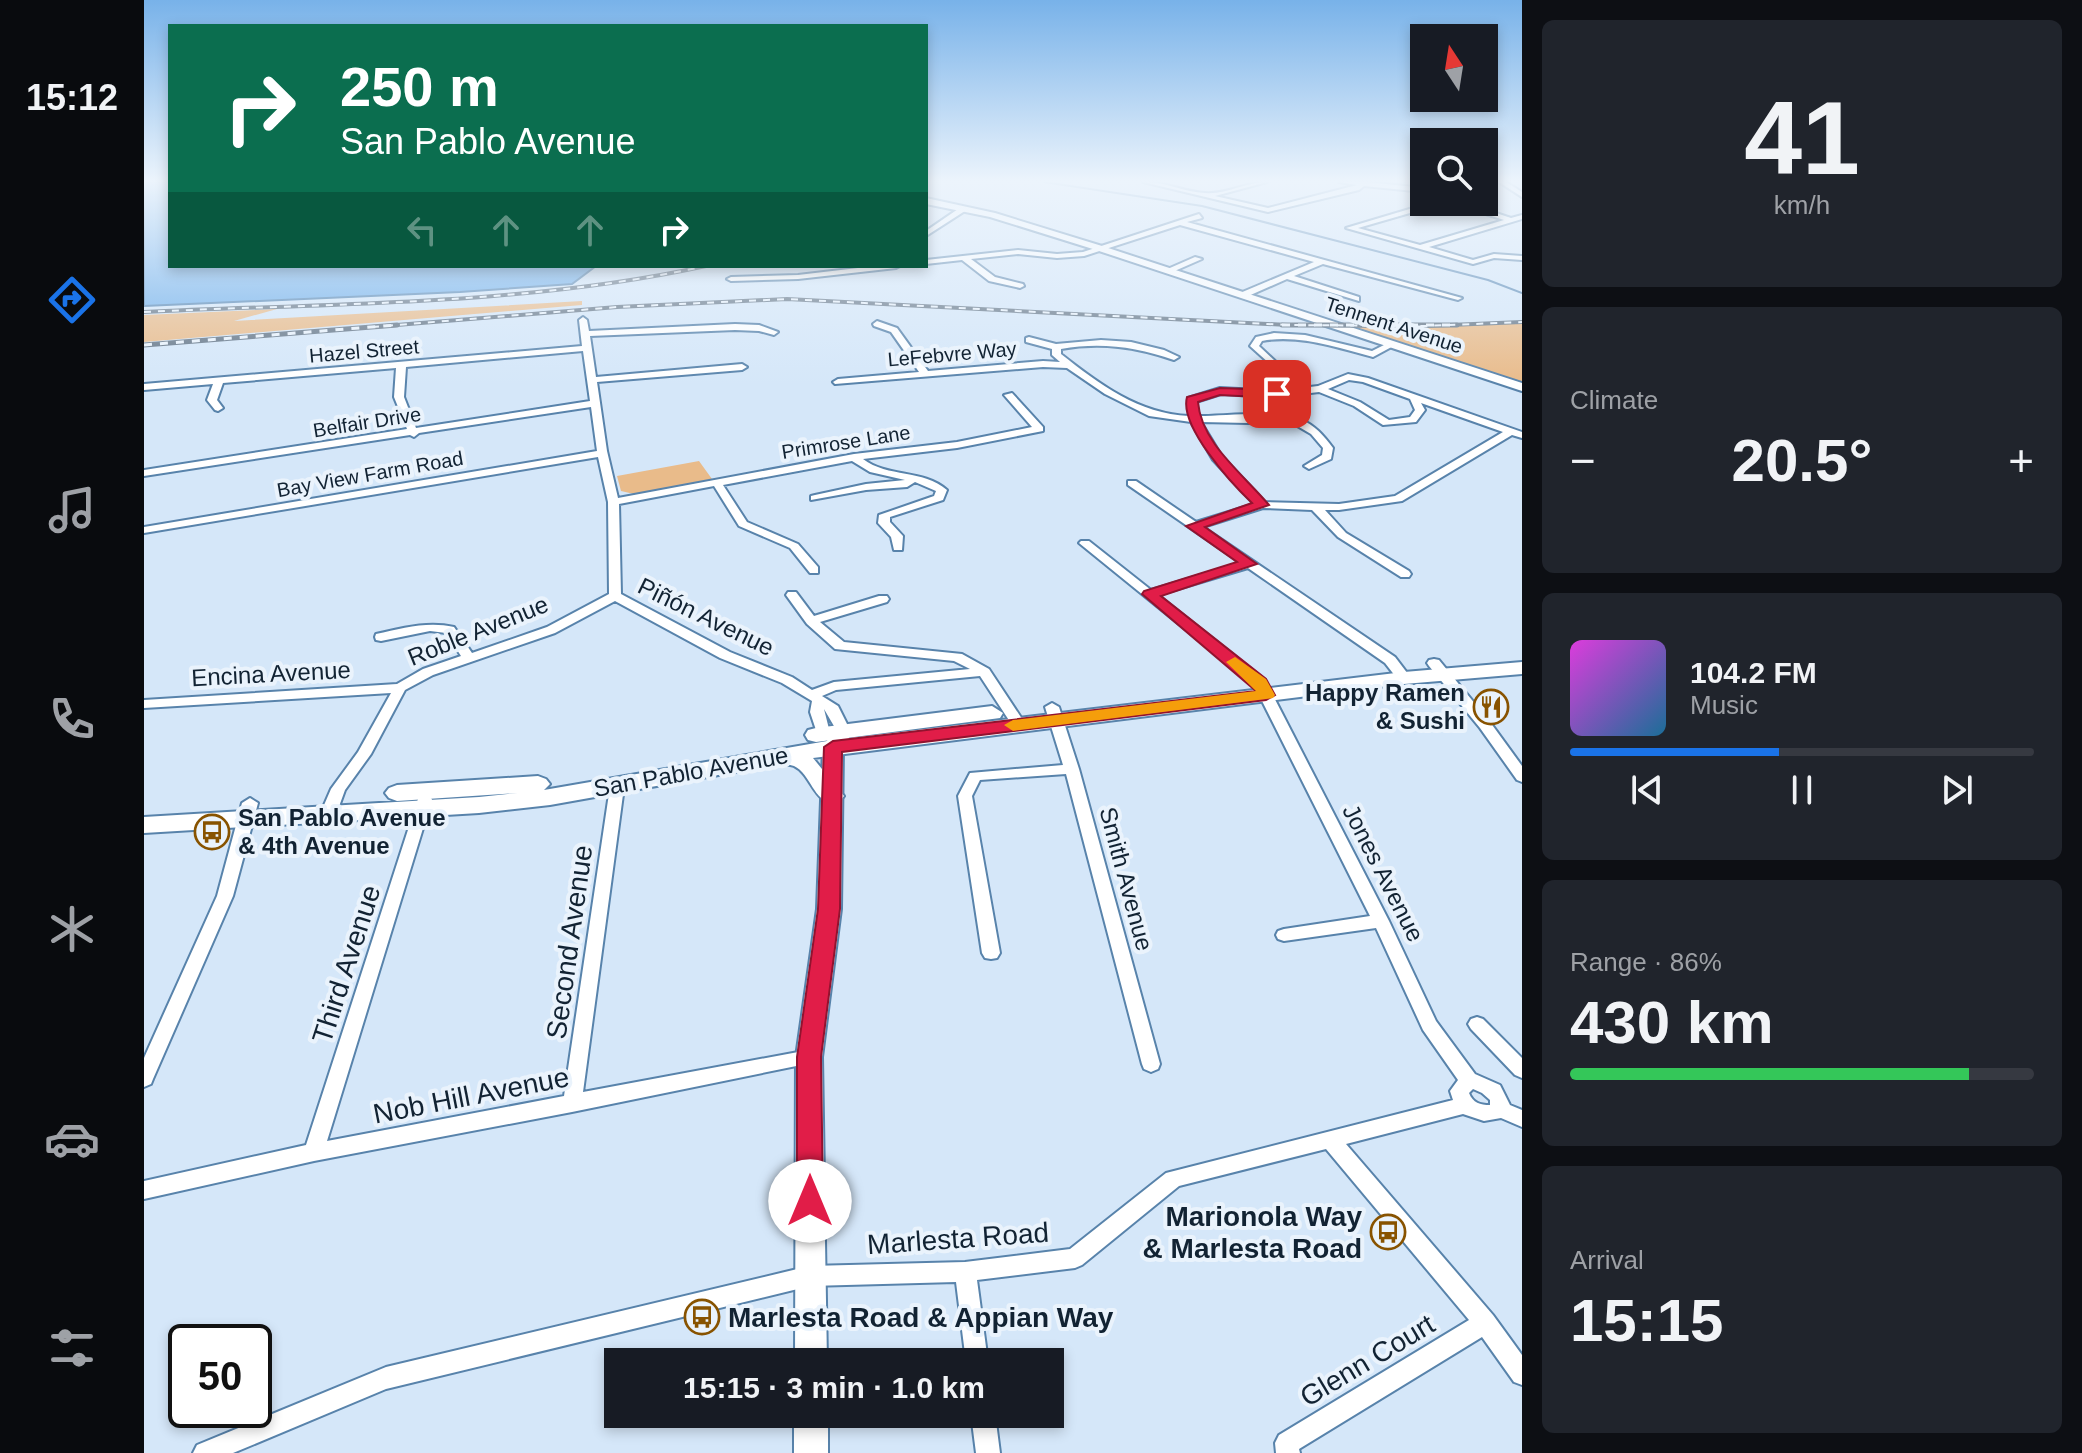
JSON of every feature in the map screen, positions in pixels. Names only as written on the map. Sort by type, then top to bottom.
[{"type":"main road","name":"San Pablo Avenue","points":[[144,810],[248,810],[425,799],[618,775],[833,737],[1439,669],[1522,655]]},
{"type":"main road","name":"San Pablo Avenue","points":[[1439,669],[1522,668]]},
{"type":"main road","name":"San Pablo Avenue","points":[[425,799],[493,803],[617,787],[769,757],[833,737]]},
{"type":"main road","points":[[811,1348],[809,1057],[829,909],[833,737]]},
{"type":"main road","points":[[769,757],[803,761],[832,796]]},
{"type":"main road","name":"San Pablo Avenue","points":[[144,825],[248,810]]},
{"type":"main road","points":[[811,1428],[811,1453]]},
{"type":"street","points":[[928,262],[1018,252],[1072,256],[1093,250]]},
{"type":"street","name":"Tennent Avenue","points":[[1104,250],[1522,387]]},
{"type":"street","points":[[1277,250],[1458,298]]},
{"type":"street","points":[[1426,250],[1473,262],[1494,256],[1522,258]]},
{"type":"street","points":[[964,258],[992,279],[1020,286]]},
{"type":"street","points":[[1167,271],[1198,259]]},
{"type":"street","points":[[1243,295],[1320,262]]},
{"type":"street","points":[[731,279],[798,277],[877,268],[892,280]]},
{"type":"street","points":[[1288,277],[1356,299]]},
{"type":"street","name":"Piñón Avenue","points":[[583,320],[613,502],[615,596],[725,655],[787,680],[833,709],[833,737]]},
{"type":"street","points":[[877,324],[894,330],[925,374]]},
{"type":"street","points":[[585,334],[735,327],[774,332]]},
{"type":"street","points":[[1270,361],[1254,346],[1259,339],[1274,336],[1305,338],[1373,354],[1393,344]]},
{"type":"street","points":[[1029,340],[1056,347],[1079,342],[1154,348],[1174,357]]},
{"type":"street","points":[[1056,347],[1057,355],[1068,365],[1137,408],[1162,417],[1296,421],[1315,432],[1328,448],[1327,457],[1309,466]]},
{"type":"street","name":"Hazel Street","points":[[145,384],[219,381],[587,348]]},
{"type":"street","name":"LeFebvre Way","points":[[838,382],[1068,365]]},
{"type":"street","points":[[401,366],[399,397],[414,434]]},
{"type":"street","points":[[592,380],[742,367]]},
{"type":"street","points":[[1262,505],[1223,464],[1193,418],[1191,400],[1202,394],[1220,391],[1277,394],[1320,389],[1348,377],[1365,380],[1516,434]]},
{"type":"street","points":[[218,408],[212,400],[219,381]]},
{"type":"street","points":[[1320,389],[1357,404],[1387,423],[1413,420],[1420,410],[1414,398]]},
{"type":"street","name":"Primrose Lane","points":[[613,502],[854,457],[957,445],[1039,429],[1009,395]]},
{"type":"street","name":"Belfair Drive","points":[[144,473],[414,434],[551,408],[596,403]]},
{"type":"street","points":[[1193,526],[1262,505],[1316,507],[1398,499],[1516,434]]},
{"type":"street","name":"Bay View Farm Road","points":[[144,530],[603,453]]},
{"type":"street","points":[[854,457],[876,472],[913,477],[931,482],[942,490],[939,498],[885,515],[884,523],[897,536],[898,548]]},
{"type":"street","points":[[815,498],[866,487],[907,484],[913,477]]},
{"type":"street","points":[[717,483],[743,524],[794,546],[814,570]]},
{"type":"street","points":[[1132,483],[1400,673]]},
{"type":"street","points":[[1316,507],[1342,535],[1405,574]]},
{"type":"street","points":[[1085,543],[1263,689]]},
{"type":"street","points":[[1150,594],[1249,564]]},
{"type":"street","points":[[792,595],[811,621],[840,646],[957,657],[984,672],[1015,718]]},
{"type":"street","name":"Roble Avenue","points":[[331,805],[364,754],[400,688],[428,672],[551,630],[615,596]]},
{"type":"street","points":[[811,621],[883,599]]},
{"type":"street","points":[[381,637],[430,627],[450,630],[469,658]]},
{"type":"street","points":[[1439,669],[1522,777]]},
{"type":"street","points":[[833,737],[817,712],[815,699],[834,686],[984,672]]},
{"type":"street","name":"Encina Avenue","points":[[144,704],[400,688]]},
{"type":"street","name":"Jones Avenue","points":[[1263,689],[1381,921],[1429,1025],[1469,1081]]},
{"type":"street","name":"Smith Avenue","points":[[1054,714],[1072,769],[1151,1064]]},
{"type":"street","points":[[991,953],[965,796],[975,776],[1072,769]]},
{"type":"street","name":"Second Avenue","points":[[572,1104],[617,787]]},
{"type":"street","name":"Third Avenue","points":[[314,1152],[425,799]]},
{"type":"street","points":[[144,1079],[225,896],[248,810]]},
{"type":"street","points":[[1284,935],[1381,921]]},
{"type":"street","points":[[1477,1024],[1522,1070]]},
{"type":"street","name":"Nob Hill Avenue","points":[[144,1190],[314,1152],[809,1057]]},
{"type":"street","points":[[1500,1109],[1500,1099],[1493,1089],[1469,1081],[1459,1091],[1466,1105],[1485,1114],[1500,1109],[1522,1119]]},
{"type":"street","name":"Marlesta Road","points":[[205,1453],[386,1378],[810,1276],[965,1272],[1075,1258],[1173,1179],[1466,1105]]},
{"type":"street","points":[[1331,1140],[1485,1323],[1522,1374]]},
{"type":"street","points":[[965,1272],[975,1348]]},
{"type":"street","name":"Glenn Court","points":[[1288,1453],[1287,1443],[1485,1323]]},
{"type":"street","points":[[985,1428],[988,1453]]},
{"type":"shaded area","points":[[582,301],[582,305],[144,342],[144,315],[277,309],[234,321]]},
{"type":"shaded area","points":[[1522,323],[1522,382],[1349,327]]},
{"type":"shaded area","points":[[699,461],[712,479],[634,494],[621,491],[617,476]]},
{"type":"water","points":[[144,250],[168,250],[168,268],[593,268],[572,284],[144,306]]},
{"type":"waterway","points":[[1371,250],[1488,280],[1522,293]]},
{"type":"railway","points":[[144,312],[497,296],[567,289],[695,268]]},
{"type":"railway","points":[[381,326],[617,307],[787,299],[1288,325]]},
{"type":"railway","points":[[1449,325],[1522,322]]},
{"type":"railway","points":[[381,326],[397,325]]},
{"type":"railway","points":[[1282,325],[1288,325]]},
{"type":"railway","points":[[1288,325],[1449,325]]},
{"type":"railway","points":[[1288,325],[1449,325]]},
{"type":"railway","points":[[1449,325],[1457,325]]},
{"type":"railway","points":[[144,345],[381,326]]},
{"type":"railway","points":[[372,327],[381,326]]},
{"type":"slow traffic","points":[[1013,725],[1266,695],[1260,683],[1235,662]]},
{"type":"place","name":"Happy Ramen & Sushi","points":[[1491,707]]},
{"type":"place","name":"San Pablo Avenue & 4th Avenue","points":[[212,832]]},
{"type":"place","name":"Marionola Way & Marlesta Road","points":[[1388,1232]]},
{"type":"place","name":"Marlesta Road & Appian Way","points":[[702,1317]]},
{"type":"route","points":[[810,1201],[809,1057],[829,909],[833,747],[1266,695],[1260,683],[1150,594],[1249,564],[1193,526],[1262,505],[1223,464],[1193,418],[1191,400],[1202,394],[1220,391],[1277,394]]}]
